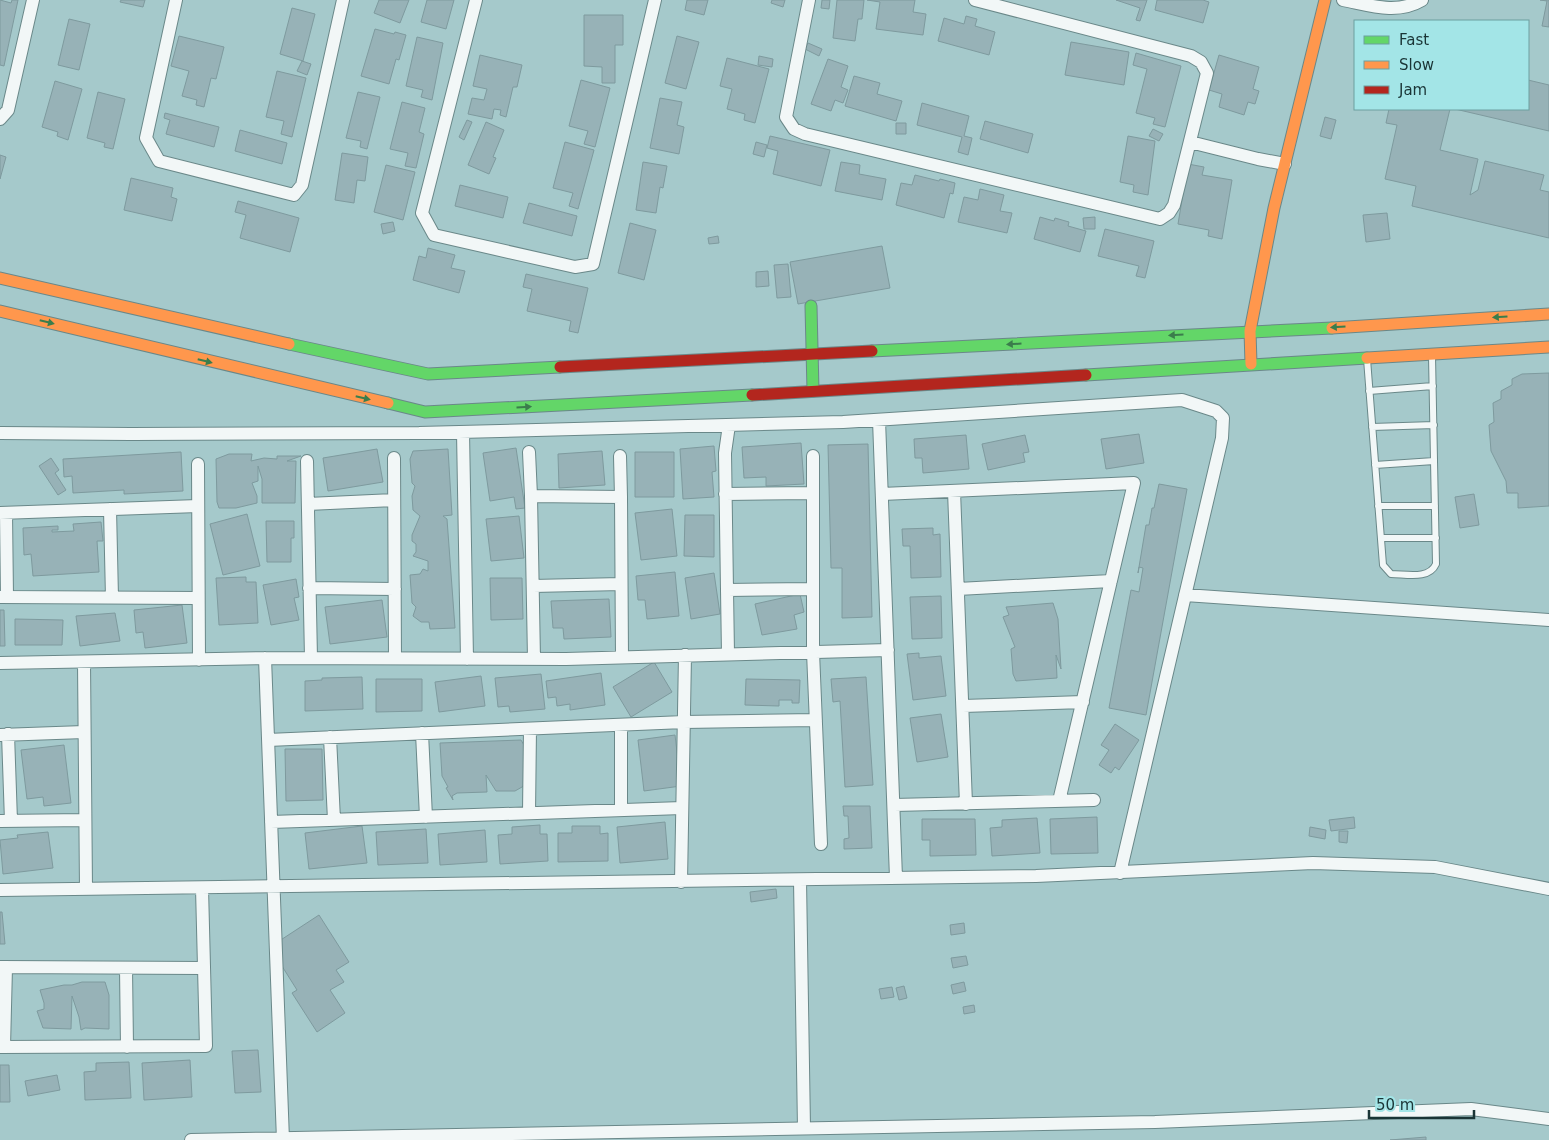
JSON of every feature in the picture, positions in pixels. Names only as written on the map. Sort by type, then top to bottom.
[{"type":"street","points":[[0,119],[8,110],[33,0]]},
{"type":"street","points":[[176,0],[146,138],[159,161],[294,195],[302,185],[343,0]]},
{"type":"street","points":[[476,0],[422,213],[434,235],[575,267],[593,264],[655,0]]},
{"type":"street","points":[[809,0],[786,117],[794,129],[805,134],[1160,220],[1169,213],[1174,205],[1207,73],[1201,62],[1191,56],[975,0]]},
{"type":"street","points":[[1251,364],[1250,331],[1274,208],[1325,0]]},
{"type":"street","points":[[1343,0],[1392,9],[1414,5],[1422,0]]},
{"type":"street","points":[[1190,142],[1284,164]]},
{"type":"street","points":[[0,278],[428,374],[1402,324],[1549,314]]},
{"type":"street","points":[[811,306],[813,391]]},
{"type":"street","points":[[0,311],[425,412],[1549,347]]},
{"type":"street","points":[[0,433],[463,432],[728,426],[879,420],[1182,400],[1216,411],[1224,418],[1222,438],[1120,872]]},
{"type":"street","points":[[879,420],[896,878]]},
{"type":"street","points":[[728,426],[725,453],[728,654]]},
{"type":"street","points":[[463,432],[467,658]]},
{"type":"street","points":[[529,452],[534,659]]},
{"type":"street","points":[[620,456],[622,657]]},
{"type":"street","points":[[813,456],[813,652],[821,844]]},
{"type":"street","points":[[394,458],[395,658]]},
{"type":"street","points":[[307,461],[311,658]]},
{"type":"street","points":[[198,464],[198,660]]},
{"type":"street","points":[[882,494],[1134,483],[1059,801]]},
{"type":"street","points":[[954,491],[966,804]]},
{"type":"street","points":[[726,494],[813,493]]},
{"type":"street","points":[[531,496],[620,498]]},
{"type":"street","points":[[308,504],[394,500]]},
{"type":"street","points":[[198,506],[3,513],[3,597],[198,598]]},
{"type":"street","points":[[110,509],[112,598]]},
{"type":"street","points":[[958,588],[1111,581]]},
{"type":"street","points":[[533,586],[621,584]]},
{"type":"street","points":[[310,588],[395,589]]},
{"type":"street","points":[[727,590],[813,589]]},
{"type":"street","points":[[1185,595],[1549,620]]},
{"type":"street","points":[[728,630],[742,654]]},
{"type":"street","points":[[0,663],[265,658],[534,659],[888,650]]},
{"type":"street","points":[[681,882],[685,655]]},
{"type":"street","points":[[265,658],[284,1139]]},
{"type":"street","points":[[84,662],[86,889]]},
{"type":"street","points":[[963,706],[1083,702]]},
{"type":"street","points":[[268,740],[684,722],[816,720]]},
{"type":"street","points":[[621,725],[621,810]]},
{"type":"street","points":[[529,813],[530,729]]},
{"type":"street","points":[[84,732],[4,734],[5,821],[85,820]]},
{"type":"street","points":[[422,733],[426,817]]},
{"type":"street","points":[[330,738],[334,820]]},
{"type":"street","points":[[894,806],[1094,800]]},
{"type":"street","points":[[271,822],[682,808]]},
{"type":"street","points":[[0,890],[1036,876],[1313,862],[1436,867],[1549,889]]},
{"type":"street","points":[[800,880],[804,1128]]},
{"type":"street","points":[[202,888],[206,1046],[2,1047],[3,967],[204,968]]},
{"type":"street","points":[[126,968],[127,1047]]},
{"type":"street","points":[[192,1140],[704,1135],[804,1128],[1155,1122],[1471,1109],[1549,1119]]},
{"type":"street","points":[[891,1127],[891,1140]]},
{"type":"lane","points":[[1367,357],[1383,565],[1391,574],[1427,574],[1433,570],[1436,564],[1432,354]]},
{"type":"lane","points":[[1369,391],[1433,386]]},
{"type":"lane","points":[[1372,427],[1434,425]]},
{"type":"lane","points":[[1375,465],[1434,462]]},
{"type":"lane","points":[[1378,506],[1435,506]]},
{"type":"lane","points":[[1381,538],[1436,538]]},
{"type":"building","points":[[0,0],[11,3],[12,0],[18,0],[4,66],[0,65]]},
{"type":"building","points":[[121,0],[145,0],[143,7],[120,2]]},
{"type":"building","points":[[379,0],[409,0],[400,23],[374,13]]},
{"type":"building","points":[[427,0],[454,0],[446,29],[421,22]]},
{"type":"building","points":[[687,0],[708,0],[704,15],[685,10]]},
{"type":"building","points":[[772,0],[785,0],[783,7],[771,3]]},
{"type":"building","points":[[822,0],[830,0],[829,9],[821,8]]},
{"type":"building","points":[[837,0],[864,0],[862,19],[858,19],[855,41],[833,38]]},
{"type":"building","points":[[867,0],[915,0],[913,12],[926,14],[923,35],[876,29],[880,2]]},
{"type":"building","points":[[1116,0],[1147,0],[1140,21],[1136,20],[1140,8]]},
{"type":"building","points":[[1157,0],[1203,0],[1209,2],[1203,23],[1155,10]]},
{"type":"building","points":[[1540,0],[1549,0],[1549,27],[1542,26],[1547,1]]},
{"type":"building","points":[[292,8],[315,14],[303,61],[280,54]]},
{"type":"building","points":[[584,15],[623,15],[623,45],[615,45],[615,83],[602,83],[602,67],[584,66]]},
{"type":"building","points":[[966,16],[977,19],[975,26],[995,32],[989,55],[938,41],[944,18],[964,24]]},
{"type":"building","points":[[69,19],[90,24],[79,70],[58,65]]},
{"type":"building","points":[[375,29],[406,35],[399,60],[396,59],[389,84],[361,76]]},
{"type":"building","points":[[179,36],[224,47],[216,79],[211,78],[204,107],[196,105],[197,100],[182,96],[189,71],[171,66]]},
{"type":"building","points":[[677,36],[699,42],[686,89],[665,83]]},
{"type":"building","points":[[417,37],[443,43],[432,100],[421,97],[423,90],[406,86]]},
{"type":"building","points":[[1071,42],[1129,52],[1124,85],[1065,75]]},
{"type":"building","points":[[808,43],[822,49],[819,56],[805,49]]},
{"type":"building","points":[[1136,53],[1181,66],[1165,127],[1153,124],[1155,118],[1136,113],[1147,69],[1133,65]]},
{"type":"building","points":[[480,55],[522,65],[517,87],[513,87],[506,117],[500,115],[501,110],[494,109],[492,119],[468,114],[472,98],[484,100],[487,89],[473,86]]},
{"type":"building","points":[[1219,55],[1259,67],[1253,89],[1259,91],[1255,104],[1248,102],[1244,115],[1219,107],[1222,94],[1209,90]]},
{"type":"building","points":[[759,56],[773,59],[772,67],[758,65]]},
{"type":"building","points":[[727,58],[769,69],[755,123],[744,120],[745,114],[727,109],[732,89],[720,86]]},
{"type":"building","points":[[828,59],[848,66],[841,87],[848,90],[843,103],[835,100],[831,111],[811,104]]},
{"type":"building","points":[[302,61],[311,64],[307,75],[297,71]]},
{"type":"building","points":[[277,71],[306,78],[292,137],[281,134],[284,121],[266,117]]},
{"type":"building","points":[[854,76],[880,83],[877,94],[902,101],[896,121],[845,106]]},
{"type":"building","points":[[581,80],[610,88],[595,147],[584,144],[588,131],[569,126]]},
{"type":"building","points":[[1529,80],[1549,85],[1549,131],[1459,110],[1529,110]]},
{"type":"building","points":[[55,81],[82,89],[68,140],[57,136],[58,132],[42,127]]},
{"type":"building","points":[[98,92],[125,99],[113,149],[104,147],[105,143],[87,138]]},
{"type":"building","points":[[358,92],[380,97],[367,149],[360,147],[361,141],[346,138]]},
{"type":"building","points":[[660,98],[682,102],[677,125],[684,127],[679,154],[650,148]]},
{"type":"building","points":[[402,102],[425,108],[419,132],[424,134],[416,168],[405,166],[408,153],[390,149]]},
{"type":"building","points":[[922,103],[969,116],[964,136],[972,138],[968,155],[958,152],[962,137],[917,125]]},
{"type":"building","points":[[1389,110],[1450,110],[1440,150],[1478,159],[1470,195],[1478,190],[1485,161],[1544,175],[1540,190],[1549,192],[1549,238],[1412,206],[1416,186],[1385,179],[1397,125],[1386,123]]},
{"type":"building","points":[[165,113],[219,127],[214,147],[166,134],[170,120],[164,118]]},
{"type":"building","points":[[1325,117],[1336,120],[1331,139],[1320,136]]},
{"type":"building","points":[[467,120],[472,122],[464,140],[459,137]]},
{"type":"building","points":[[985,121],[1033,134],[1028,153],[980,139]]},
{"type":"building","points":[[486,122],[504,130],[493,157],[496,158],[489,174],[468,165]]},
{"type":"building","points":[[896,123],[906,123],[906,134],[896,134]]},
{"type":"building","points":[[1153,129],[1163,134],[1159,141],[1149,136]]},
{"type":"building","points":[[240,130],[287,143],[282,164],[235,151]]},
{"type":"building","points":[[770,136],[830,150],[821,186],[773,174],[778,151],[767,148]]},
{"type":"building","points":[[1128,136],[1155,141],[1148,195],[1133,192],[1134,185],[1120,182]]},
{"type":"building","points":[[565,142],[594,150],[578,209],[569,206],[573,193],[553,188]]},
{"type":"building","points":[[756,142],[767,145],[764,157],[753,154]]},
{"type":"building","points":[[342,153],[368,157],[365,181],[357,180],[354,203],[335,200]]},
{"type":"building","points":[[0,155],[6,157],[0,179]]},
{"type":"building","points":[[643,162],[667,166],[663,188],[660,187],[656,213],[636,210]]},
{"type":"building","points":[[841,162],[860,165],[859,174],[886,179],[882,200],[835,191]]},
{"type":"building","points":[[1188,164],[1204,167],[1202,175],[1232,180],[1222,239],[1208,236],[1209,230],[1178,224]]},
{"type":"building","points":[[386,165],[415,172],[403,220],[374,212]]},
{"type":"building","points":[[915,175],[955,183],[953,194],[950,193],[944,218],[896,205],[901,183],[912,185]]},
{"type":"building","points":[[131,178],[173,188],[171,197],[177,199],[172,221],[124,210]]},
{"type":"building","points":[[460,185],[508,197],[503,218],[455,206]]},
{"type":"building","points":[[980,189],[1004,195],[1000,211],[1012,213],[1007,233],[958,222],[964,197],[978,200]]},
{"type":"building","points":[[238,201],[299,218],[290,252],[240,238],[246,215],[235,212]]},
{"type":"building","points":[[529,203],[577,216],[572,236],[523,223]]},
{"type":"building","points":[[1387,213],[1390,239],[1366,242],[1363,215]]},
{"type":"building","points":[[1040,217],[1054,221],[1055,218],[1069,222],[1068,226],[1086,231],[1080,252],[1034,239]]},
{"type":"building","points":[[1095,217],[1095,229],[1084,229],[1083,218]]},
{"type":"building","points":[[393,222],[395,231],[383,234],[381,224]]},
{"type":"building","points":[[630,223],[656,230],[644,280],[618,273]]},
{"type":"building","points":[[1105,229],[1154,241],[1145,278],[1136,276],[1139,266],[1098,256]]},
{"type":"building","points":[[718,236],[719,243],[709,244],[708,238]]},
{"type":"building","points":[[882,246],[890,288],[798,304],[790,262]]},
{"type":"building","points":[[428,248],[455,255],[451,268],[465,271],[459,293],[413,280],[419,256],[426,258]]},
{"type":"building","points":[[788,264],[791,297],[777,298],[774,265]]},
{"type":"building","points":[[768,271],[769,286],[756,287],[756,272]]},
{"type":"building","points":[[526,274],[588,288],[578,333],[569,331],[571,321],[527,311],[532,289],[523,287]]},
{"type":"building","points":[[1549,373],[1549,506],[1518,508],[1518,493],[1507,493],[1506,481],[1491,451],[1489,425],[1494,422],[1493,403],[1501,399],[1501,391],[1512,385],[1512,379],[1522,374]]},
{"type":"building","points":[[1139,434],[1144,463],[1106,469],[1101,439]]},
{"type":"building","points":[[966,435],[969,469],[923,473],[922,458],[915,458],[914,439]]},
{"type":"building","points":[[1025,435],[1029,452],[1023,453],[1025,462],[988,470],[982,444]]},
{"type":"building","points":[[801,443],[804,484],[766,486],[766,477],[744,478],[742,447]]},
{"type":"building","points":[[868,444],[872,617],[842,618],[842,568],[831,568],[828,445]]},
{"type":"building","points":[[714,446],[716,471],[712,472],[714,497],[683,499],[680,449]]},
{"type":"building","points":[[516,448],[525,508],[516,509],[514,497],[490,501],[483,453]]},
{"type":"building","points":[[377,449],[383,482],[328,491],[323,458]]},
{"type":"building","points":[[448,449],[452,515],[443,516],[447,519],[455,628],[430,629],[429,622],[421,622],[413,616],[416,607],[412,603],[410,575],[420,574],[423,569],[428,571],[428,561],[413,556],[416,552],[416,544],[412,541],[412,535],[420,516],[413,510],[412,496],[415,486],[412,483],[410,459],[413,451]]},
{"type":"building","points":[[602,451],[605,485],[559,488],[558,454]]},
{"type":"building","points":[[181,452],[183,491],[124,494],[124,490],[73,493],[72,476],[64,477],[63,459]]},
{"type":"building","points":[[635,452],[674,452],[674,497],[635,497]]},
{"type":"building","points":[[229,454],[252,454],[251,461],[264,458],[277,459],[277,456],[301,456],[287,461],[296,461],[295,503],[262,503],[262,479],[258,466],[258,481],[252,483],[257,496],[257,503],[236,508],[219,508],[217,502],[216,459]]},
{"type":"building","points":[[51,458],[59,470],[55,473],[66,490],[58,495],[39,466]]},
{"type":"building","points":[[1159,484],[1187,489],[1146,715],[1109,708],[1131,590],[1139,592],[1143,568],[1139,567],[1146,525],[1149,525],[1152,508],[1154,508]]},
{"type":"building","points":[[1474,494],[1479,525],[1460,528],[1455,497]]},
{"type":"building","points":[[672,509],[677,556],[641,560],[635,513]]},
{"type":"building","points":[[247,514],[260,566],[223,575],[210,524]]},
{"type":"building","points":[[685,515],[714,515],[714,557],[684,556]]},
{"type":"building","points":[[519,516],[524,558],[491,561],[486,519]]},
{"type":"building","points":[[266,521],[294,521],[294,538],[291,538],[291,562],[267,562]]},
{"type":"building","points":[[101,522],[103,541],[97,541],[99,572],[33,576],[31,554],[24,555],[23,528],[58,526],[58,530],[52,530],[52,532],[74,531],[73,524]]},
{"type":"building","points":[[933,528],[933,535],[940,534],[941,577],[911,578],[910,546],[903,546],[902,529]]},
{"type":"building","points":[[675,572],[679,616],[647,619],[645,600],[638,600],[636,576]]},
{"type":"building","points":[[714,573],[720,614],[691,619],[685,578]]},
{"type":"building","points":[[246,577],[246,582],[256,582],[258,623],[219,625],[216,578]]},
{"type":"building","points":[[490,578],[522,578],[523,619],[491,620]]},
{"type":"building","points":[[296,579],[299,597],[294,598],[299,620],[271,625],[263,585]]},
{"type":"building","points":[[800,594],[804,612],[794,615],[797,629],[762,635],[755,604]]},
{"type":"building","points":[[941,596],[942,638],[912,639],[910,597]]},
{"type":"building","points":[[609,599],[611,637],[564,639],[563,628],[553,628],[551,601]]},
{"type":"building","points":[[382,600],[387,637],[330,644],[325,607]]},
{"type":"building","points":[[1053,603],[1058,619],[1061,669],[1056,655],[1057,678],[1016,681],[1013,674],[1011,649],[1015,647],[1003,617],[1009,615],[1006,607]]},
{"type":"building","points":[[182,605],[187,643],[145,648],[143,632],[136,633],[134,610]]},
{"type":"building","points":[[0,610],[4,610],[5,646],[0,646]]},
{"type":"building","points":[[115,613],[120,641],[80,646],[76,616]]},
{"type":"building","points":[[15,619],[63,620],[62,645],[15,645]]},
{"type":"building","points":[[919,653],[919,658],[941,656],[946,696],[913,700],[907,654]]},
{"type":"building","points":[[654,662],[672,692],[631,717],[613,687]]},
{"type":"building","points":[[601,673],[605,705],[570,710],[570,704],[557,706],[556,697],[548,698],[546,681]]},
{"type":"building","points":[[541,674],[545,709],[510,712],[509,706],[498,707],[495,678]]},
{"type":"building","points":[[481,676],[485,706],[439,712],[435,682]]},
{"type":"building","points":[[362,677],[363,709],[305,711],[305,681],[322,680],[322,678]]},
{"type":"building","points":[[866,677],[873,785],[845,787],[840,701],[833,702],[831,679]]},
{"type":"building","points":[[376,679],[422,679],[422,711],[376,712]]},
{"type":"building","points":[[746,679],[800,680],[799,703],[792,703],[792,700],[779,700],[779,706],[745,705]]},
{"type":"building","points":[[941,714],[948,757],[917,762],[910,718]]},
{"type":"building","points":[[1115,724],[1139,740],[1119,770],[1115,767],[1111,773],[1099,765],[1109,750],[1101,745]]},
{"type":"building","points":[[675,735],[681,786],[644,791],[638,740]]},
{"type":"building","points":[[521,740],[528,752],[529,783],[515,791],[496,791],[486,775],[487,792],[457,793],[452,796],[453,800],[442,776],[440,743]]},
{"type":"building","points":[[64,745],[71,803],[44,806],[43,797],[27,799],[21,750]]},
{"type":"building","points":[[285,749],[322,749],[323,800],[286,801]]},
{"type":"building","points":[[843,806],[870,806],[872,848],[844,849],[844,839],[849,838],[848,816],[844,816]]},
{"type":"building","points":[[1097,817],[1098,853],[1051,854],[1050,819]]},
{"type":"building","points":[[1354,817],[1355,828],[1331,831],[1329,820]]},
{"type":"building","points":[[1037,818],[1040,853],[992,856],[990,828],[1002,827],[1002,820]]},
{"type":"building","points":[[922,819],[975,819],[976,855],[930,856],[930,840],[922,840]]},
{"type":"building","points":[[665,822],[668,859],[620,863],[617,827]]},
{"type":"building","points":[[540,825],[540,834],[547,834],[548,861],[500,864],[498,835],[512,834],[512,827]]},
{"type":"building","points":[[362,826],[367,863],[309,869],[305,833]]},
{"type":"building","points":[[572,826],[600,826],[600,834],[608,833],[608,861],[558,862],[558,833],[572,833]]},
{"type":"building","points":[[1310,827],[1326,830],[1325,839],[1309,836]]},
{"type":"building","points":[[426,829],[428,863],[378,865],[376,832]]},
{"type":"building","points":[[485,830],[487,862],[440,865],[438,834]]},
{"type":"building","points":[[1339,831],[1348,831],[1347,843],[1339,842]]},
{"type":"building","points":[[48,832],[53,868],[3,874],[0,840],[18,838],[17,835]]},
{"type":"building","points":[[776,889],[777,898],[751,902],[750,892]]},
{"type":"building","points":[[0,912],[2,912],[5,944],[0,944]]},
{"type":"building","points":[[319,915],[349,962],[336,970],[344,982],[330,990],[345,1013],[317,1032],[292,993],[297,990],[270,947]]},
{"type":"building","points":[[964,923],[965,933],[951,935],[950,925]]},
{"type":"building","points":[[966,956],[968,965],[953,968],[951,958]]},
{"type":"building","points":[[82,982],[105,982],[109,995],[109,1029],[85,1028],[81,1030],[72,996],[71,1029],[43,1028],[37,1011],[44,1009],[40,990]]},
{"type":"building","points":[[964,982],[966,991],[953,994],[951,985]]},
{"type":"building","points":[[904,986],[907,998],[899,1000],[896,988]]},
{"type":"building","points":[[892,987],[894,997],[881,999],[879,989]]},
{"type":"building","points":[[974,1005],[975,1012],[964,1014],[963,1007]]},
{"type":"building","points":[[258,1050],[261,1092],[235,1093],[232,1051]]},
{"type":"building","points":[[190,1060],[192,1097],[144,1100],[142,1063]]},
{"type":"building","points":[[129,1062],[131,1098],[85,1100],[84,1072],[96,1071],[96,1063]]},
{"type":"building","points":[[0,1065],[9,1065],[10,1102],[0,1102]]},
{"type":"building","points":[[57,1075],[60,1090],[28,1096],[25,1081]]},
{"type":"building","points":[[1426,1137],[1426,1140],[1390,1140]]},
{"type":"traffic: fast","points":[[811,306],[813,391]]},
{"type":"traffic: fast","points":[[872,351],[1332,328]]},
{"type":"traffic: fast","points":[[289,344],[428,374],[560,367]]},
{"type":"traffic: fast","points":[[1086,375],[1367,358]]},
{"type":"traffic: fast","points":[[388,403],[425,412],[752,395]]},
{"type":"traffic: slow","points":[[1251,364],[1250,331],[1274,208],[1325,0]]},
{"type":"traffic: slow","points":[[0,278],[289,344]]},
{"type":"traffic: slow","points":[[0,311],[388,403]]},
{"type":"traffic: slow","points":[[1332,328],[1549,314]]},
{"type":"traffic: slow","points":[[1367,358],[1549,347]]},
{"type":"traffic: jam","points":[[560,367],[872,351]]},
{"type":"traffic: jam","points":[[752,395],[1086,375]]}]
